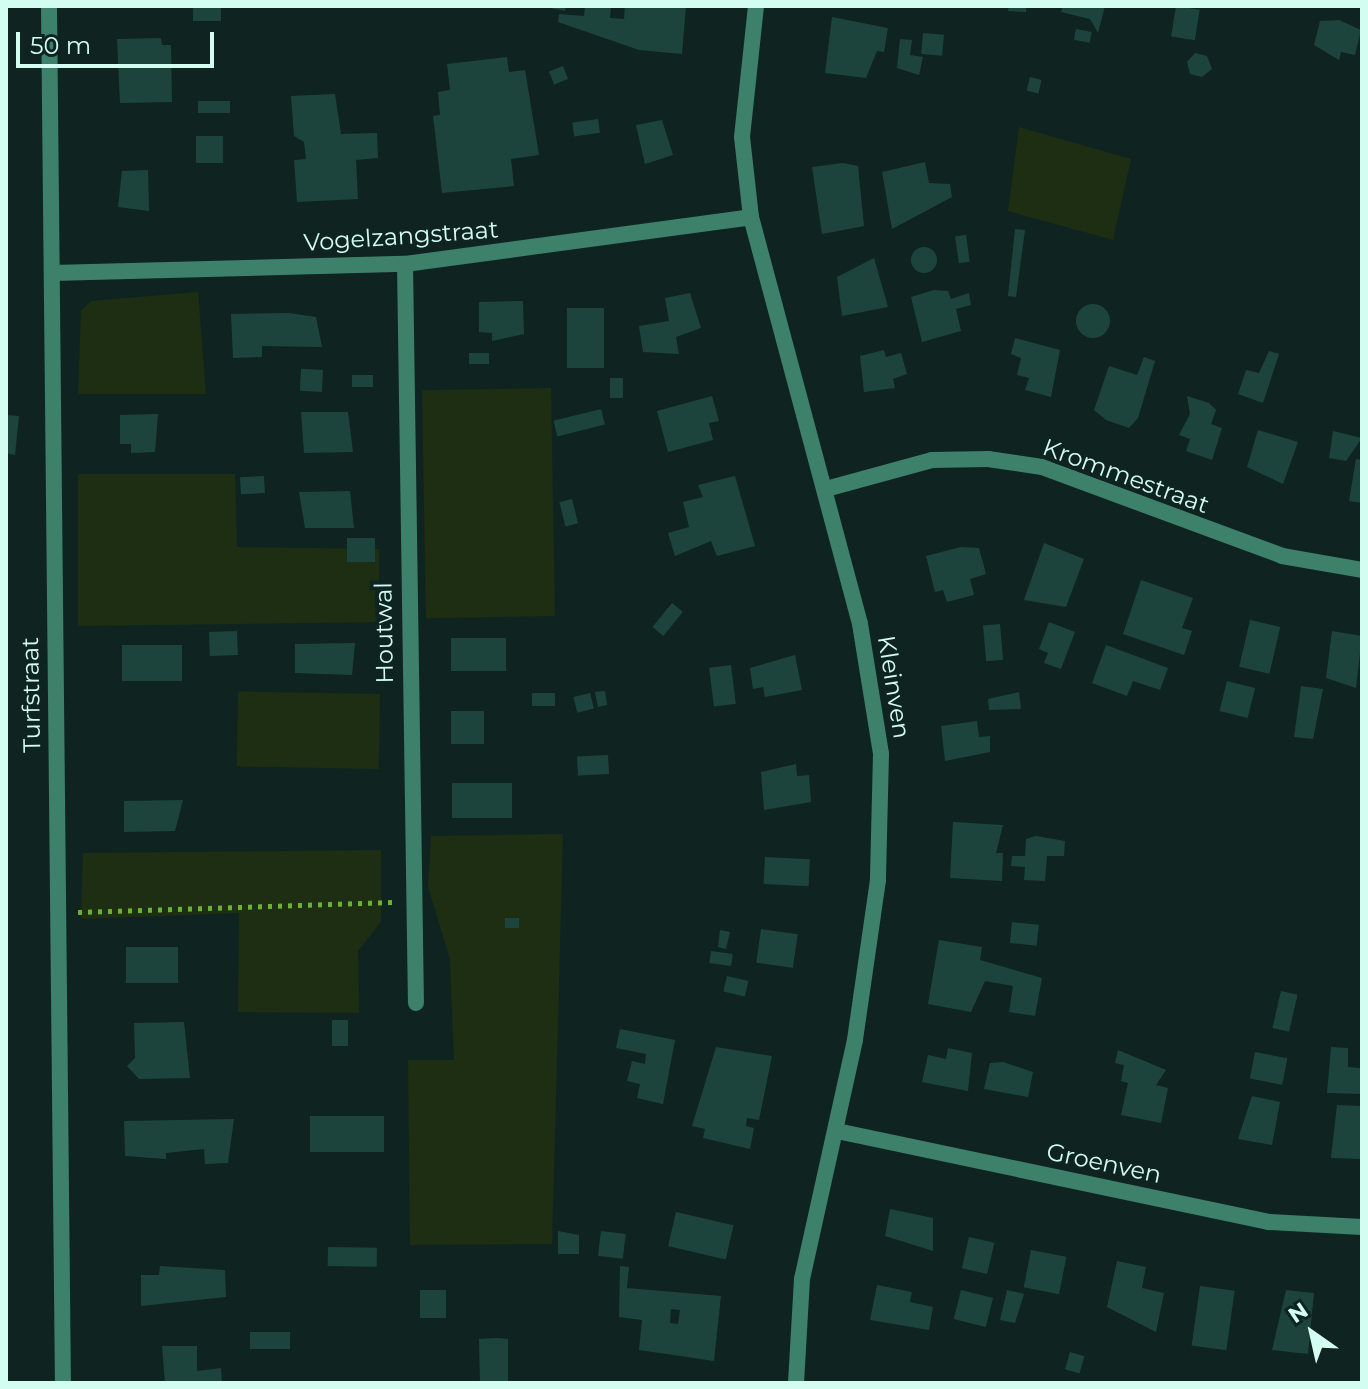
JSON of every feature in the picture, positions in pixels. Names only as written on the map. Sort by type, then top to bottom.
[{"type":"street","name":"Turfstraat","points":[[49,6],[63,1383]]},
{"type":"street","name":"Kleinven","points":[[756,6],[742,137],[751,217],[860,624],[881,754],[878,880],[837,1131],[800,1293],[796,1383]]},
{"type":"street","name":"Vogelzangstraat","points":[[52,273],[405,264],[751,217]]},
{"type":"street","name":"Houtwal","points":[[405,264],[416,1003]]},
{"type":"street","name":"Krommestraat","points":[[826,489],[932,460],[1002,461],[1042,467],[1282,556],[1362,570]]},
{"type":"street","name":"Groenven","points":[[837,1131],[1268,1222],[1362,1227]]},
{"type":"path","points":[[69,912],[393,902]]},
{"type":"green space","points":[[1019,127],[1131,159],[1113,240],[1008,211]]},
{"type":"green space","points":[[198,292],[206,394],[78,394],[81,311],[91,301]]},
{"type":"green space","points":[[551,388],[555,616],[426,618],[422,390]]},
{"type":"green space","points":[[78,474],[235,474],[237,547],[379,549],[379,622],[78,626]]},
{"type":"green space","points":[[238,692],[380,694],[379,769],[237,767]]},
{"type":"green space","points":[[563,834],[552,1244],[410,1245],[408,1060],[454,1060],[450,959],[428,887],[431,836]]},
{"type":"green space","points":[[381,850],[381,922],[358,951],[359,1013],[238,1012],[239,913],[81,919],[83,853]]},
{"type":"building","points":[[193,6],[221,6],[221,21],[193,21]]},
{"type":"building","points":[[541,6],[566,6],[565,11]]},
{"type":"building","points":[[585,6],[611,6],[610,18],[624,19],[625,6],[686,6],[682,54],[639,50],[558,22],[559,14],[584,16]]},
{"type":"building","points":[[1009,6],[1026,6],[1026,12],[1008,11]]},
{"type":"building","points":[[1063,6],[1105,6],[1098,33],[1090,19],[1061,12]]},
{"type":"building","points":[[1176,6],[1200,10],[1195,40],[1171,37]]},
{"type":"building","points":[[832,17],[888,28],[884,52],[877,51],[866,78],[825,73]]},
{"type":"building","points":[[1339,20],[1361,30],[1355,55],[1341,52],[1339,60],[1314,45],[1320,21]]},
{"type":"building","points":[[1076,29],[1092,32],[1090,43],[1074,40]]},
{"type":"building","points":[[923,33],[944,35],[942,56],[921,54]]},
{"type":"building","points":[[161,38],[162,45],[171,45],[172,102],[120,103],[117,39]]},
{"type":"building","points":[[900,39],[912,40],[910,55],[923,57],[919,75],[897,68]]},
{"type":"building","points":[[1195,53],[1207,56],[1212,69],[1202,77],[1190,74],[1187,62]]},
{"type":"building","points":[[507,57],[509,72],[525,70],[539,155],[511,159],[514,186],[442,193],[433,116],[440,115],[438,92],[450,90],[447,64]]},
{"type":"building","points":[[563,66],[568,79],[554,84],[549,71]]},
{"type":"building","points":[[1030,77],[1042,80],[1038,93],[1027,91]]},
{"type":"building","points":[[335,94],[341,134],[377,133],[378,158],[356,160],[358,199],[297,202],[294,160],[306,159],[304,142],[294,136],[291,96]]},
{"type":"building","points":[[198,101],[230,101],[230,113],[198,113]]},
{"type":"building","points":[[598,119],[600,133],[574,136],[572,123]]},
{"type":"building","points":[[662,120],[673,155],[645,164],[636,125]]},
{"type":"building","points":[[196,136],[223,136],[223,163],[196,163]]},
{"type":"building","points":[[925,162],[929,183],[950,184],[952,197],[892,229],[882,172]]},
{"type":"building","points":[[843,163],[858,166],[864,226],[822,234],[812,167]]},
{"type":"building","points":[[148,170],[149,211],[118,207],[122,171]]},
{"type":"building","points":[[1015,229],[1025,230],[1016,297],[1008,296]]},
{"type":"building","points":[[966,235],[970,262],[959,263],[955,237]]},
{"type":"building","points":[[924,247],[933,251],[937,260],[933,269],[924,273],[915,269],[911,260],[915,251]]},
{"type":"building","points":[[874,258],[888,307],[842,316],[837,277]]},
{"type":"building","points":[[934,290],[948,291],[951,299],[969,293],[971,305],[956,309],[961,331],[922,342],[911,297]]},
{"type":"building","points":[[690,293],[701,328],[676,337],[679,354],[643,352],[639,326],[669,321],[665,298]]},
{"type":"building","points":[[523,301],[524,334],[492,341],[492,333],[479,332],[479,302]]},
{"type":"building","points":[[1093,304],[1105,309],[1110,321],[1105,333],[1093,338],[1081,333],[1076,321],[1081,309]]},
{"type":"building","points":[[567,308],[604,308],[604,368],[567,368]]},
{"type":"building","points":[[289,313],[316,317],[322,347],[262,346],[262,357],[233,358],[231,314]]},
{"type":"building","points":[[1015,338],[1060,350],[1051,397],[1025,390],[1029,378],[1017,375],[1021,358],[1011,354]]},
{"type":"building","points":[[884,350],[886,357],[901,353],[907,374],[893,379],[895,388],[864,392],[860,356]]},
{"type":"building","points":[[1269,351],[1279,354],[1263,403],[1238,394],[1246,370],[1259,373]]},
{"type":"building","points":[[469,353],[489,353],[489,364],[469,364]]},
{"type":"building","points":[[1144,357],[1155,361],[1138,418],[1129,428],[1106,420],[1094,410],[1109,366],[1137,375]]},
{"type":"building","points":[[301,369],[323,370],[322,392],[300,391]]},
{"type":"building","points":[[352,375],[373,375],[373,387],[352,387]]},
{"type":"building","points":[[610,378],[623,378],[623,398],[610,398]]},
{"type":"building","points":[[712,396],[719,421],[709,423],[713,440],[668,452],[657,411]]},
{"type":"building","points":[[1187,396],[1209,403],[1216,410],[1211,424],[1222,428],[1212,460],[1186,451],[1190,439],[1179,435],[1190,414]]},
{"type":"building","points":[[601,409],[605,425],[557,436],[553,421]]},
{"type":"building","points":[[301,412],[348,412],[353,452],[304,453]]},
{"type":"building","points":[[158,414],[155,452],[131,453],[131,444],[120,444],[120,415]]},
{"type":"building","points":[[6,415],[19,416],[15,455],[6,453]]},
{"type":"building","points":[[1258,430],[1298,442],[1283,484],[1247,467]]},
{"type":"building","points":[[1333,431],[1362,438],[1346,461],[1329,458]]},
{"type":"building","points":[[1356,459],[1362,460],[1362,503],[1349,501]]},
{"type":"building","points":[[264,476],[265,493],[241,494],[240,477]]},
{"type":"building","points":[[735,476],[755,546],[717,556],[711,541],[675,556],[668,533],[689,527],[683,502],[703,497],[698,485]]},
{"type":"building","points":[[350,491],[354,528],[305,528],[299,492]]},
{"type":"building","points":[[572,499],[578,523],[565,526],[559,502]]},
{"type":"building","points":[[347,538],[375,538],[375,562],[347,562]]},
{"type":"building","points":[[1044,543],[1084,559],[1066,607],[1024,600]]},
{"type":"building","points":[[961,547],[979,548],[986,574],[970,579],[974,595],[947,602],[943,590],[935,592],[926,556]]},
{"type":"building","points":[[1141,580],[1193,598],[1182,628],[1192,631],[1184,655],[1123,634]]},
{"type":"building","points":[[672,603],[683,612],[663,636],[652,627]]},
{"type":"building","points":[[1250,620],[1280,627],[1269,674],[1239,667]]},
{"type":"building","points":[[1049,622],[1075,632],[1061,669],[1044,663],[1048,653],[1039,649]]},
{"type":"building","points":[[1000,624],[1003,660],[986,661],[983,625]]},
{"type":"building","points":[[237,631],[238,655],[210,656],[209,632]]},
{"type":"building","points":[[1332,631],[1362,636],[1356,688],[1326,678]]},
{"type":"building","points":[[451,638],[506,638],[506,671],[451,671]]},
{"type":"building","points":[[355,643],[352,675],[295,673],[295,644]]},
{"type":"building","points":[[122,645],[182,645],[182,681],[122,681]]},
{"type":"building","points":[[1106,645],[1168,668],[1160,690],[1133,681],[1127,696],[1092,683]]},
{"type":"building","points":[[795,655],[802,690],[765,697],[763,687],[753,689],[750,668]]},
{"type":"building","points":[[731,665],[736,704],[714,706],[709,668]]},
{"type":"building","points":[[1227,681],[1255,688],[1248,718],[1220,711]]},
{"type":"building","points":[[1301,686],[1323,689],[1313,739],[1294,737]]},
{"type":"building","points":[[605,691],[607,705],[598,707],[595,692]]},
{"type":"building","points":[[1019,692],[1021,709],[989,710],[988,699]]},
{"type":"building","points":[[532,693],[555,693],[555,706],[532,706]]},
{"type":"building","points":[[590,693],[594,709],[577,713],[574,697]]},
{"type":"building","points":[[451,711],[484,711],[484,744],[451,744]]},
{"type":"building","points":[[977,721],[979,737],[990,736],[990,752],[945,761],[941,726]]},
{"type":"building","points":[[608,755],[609,774],[578,776],[577,757]]},
{"type":"building","points":[[796,764],[797,776],[809,775],[811,802],[764,810],[761,772]]},
{"type":"building","points":[[452,783],[512,783],[512,818],[452,818]]},
{"type":"building","points":[[183,800],[175,831],[124,832],[124,801]]},
{"type":"building","points":[[953,822],[1003,825],[996,853],[1003,853],[1002,881],[950,878]]},
{"type":"building","points":[[1036,836],[1065,841],[1064,856],[1047,856],[1045,881],[1024,880],[1025,867],[1011,866],[1012,856],[1025,856],[1026,839]]},
{"type":"building","points":[[765,857],[810,859],[809,886],[764,884]]},
{"type":"building","points":[[505,918],[519,918],[519,928],[505,928]]},
{"type":"building","points":[[1012,922],[1039,925],[1037,946],[1010,943]]},
{"type":"building","points":[[761,929],[798,934],[793,968],[756,963]]},
{"type":"building","points":[[720,930],[730,932],[726,949],[718,947]]},
{"type":"building","points":[[939,940],[982,947],[980,960],[1042,978],[1035,1016],[1009,1012],[1013,986],[985,981],[971,1012],[928,1004]]},
{"type":"building","points":[[126,947],[178,947],[178,983],[126,983]]},
{"type":"building","points":[[711,951],[733,954],[731,966],[709,963]]},
{"type":"building","points":[[727,976],[748,981],[745,997],[723,992]]},
{"type":"building","points":[[1281,991],[1298,995],[1289,1032],[1272,1028]]},
{"type":"building","points":[[332,1020],[348,1020],[348,1046],[332,1046]]},
{"type":"building","points":[[184,1022],[190,1078],[139,1079],[127,1066],[135,1058],[134,1023]]},
{"type":"building","points":[[620,1029],[675,1040],[663,1104],[637,1098],[640,1084],[627,1081],[632,1061],[645,1064],[646,1054],[616,1048]]},
{"type":"building","points":[[716,1047],[772,1056],[759,1120],[747,1118],[746,1126],[754,1128],[750,1149],[703,1138],[705,1129],[692,1126]]},
{"type":"building","points":[[1331,1047],[1348,1048],[1348,1067],[1360,1068],[1360,1094],[1327,1093]]},
{"type":"building","points":[[948,1048],[972,1053],[968,1091],[922,1082],[928,1055],[946,1059]]},
{"type":"building","points":[[1118,1050],[1166,1070],[1156,1085],[1168,1088],[1161,1123],[1121,1115],[1128,1083],[1121,1081],[1124,1065],[1115,1063]]},
{"type":"building","points":[[1255,1052],[1287,1058],[1282,1085],[1250,1079]]},
{"type":"building","points":[[1003,1062],[1033,1072],[1028,1097],[984,1089],[990,1063]]},
{"type":"building","points":[[1252,1096],[1280,1102],[1272,1145],[1238,1139]]},
{"type":"building","points":[[1337,1105],[1362,1106],[1362,1159],[1331,1158]]},
{"type":"building","points":[[310,1116],[384,1116],[384,1152],[310,1152]]},
{"type":"building","points":[[234,1119],[228,1163],[205,1164],[204,1149],[166,1153],[166,1159],[125,1156],[124,1121]]},
{"type":"building","points":[[890,1209],[933,1218],[933,1251],[885,1236]]},
{"type":"building","points":[[676,1212],[733,1225],[726,1259],[668,1246]]},
{"type":"building","points":[[558,1231],[579,1235],[579,1254],[558,1254]]},
{"type":"building","points":[[601,1231],[626,1234],[623,1259],[598,1256]]},
{"type":"building","points":[[969,1237],[994,1243],[987,1274],[962,1268]]},
{"type":"building","points":[[328,1247],[377,1248],[377,1267],[328,1266]]},
{"type":"building","points":[[1031,1250],[1066,1257],[1059,1294],[1024,1287]]},
{"type":"building","points":[[1117,1261],[1146,1267],[1142,1288],[1164,1293],[1156,1332],[1107,1307]]},
{"type":"building","points":[[160,1266],[225,1270],[226,1297],[141,1306],[141,1275],[159,1275]]},
{"type":"building","points":[[620,1266],[629,1267],[627,1288],[721,1296],[714,1361],[639,1350],[642,1320],[619,1317]],"holes":[[[671,1309],[680,1310],[678,1324],[670,1323]]]},
{"type":"building","points":[[877,1285],[912,1292],[910,1302],[933,1307],[929,1330],[870,1320]]},
{"type":"building","points":[[1200,1286],[1235,1291],[1226,1350],[1192,1345]]},
{"type":"building","points":[[420,1290],[446,1290],[446,1318],[420,1318]]},
{"type":"building","points":[[961,1290],[993,1298],[986,1327],[954,1319]]},
{"type":"building","points":[[1007,1290],[1024,1294],[1015,1323],[1000,1320]]},
{"type":"building","points":[[1286,1290],[1314,1293],[1308,1354],[1272,1350]]},
{"type":"building","points":[[250,1332],[290,1332],[290,1349],[250,1349]]},
{"type":"building","points":[[479,1339],[508,1339],[508,1383],[480,1383]]},
{"type":"building","points":[[162,1346],[197,1346],[197,1371],[221,1368],[222,1383],[165,1383]]},
{"type":"building","points":[[1070,1352],[1084,1356],[1079,1373],[1065,1369]]}]
